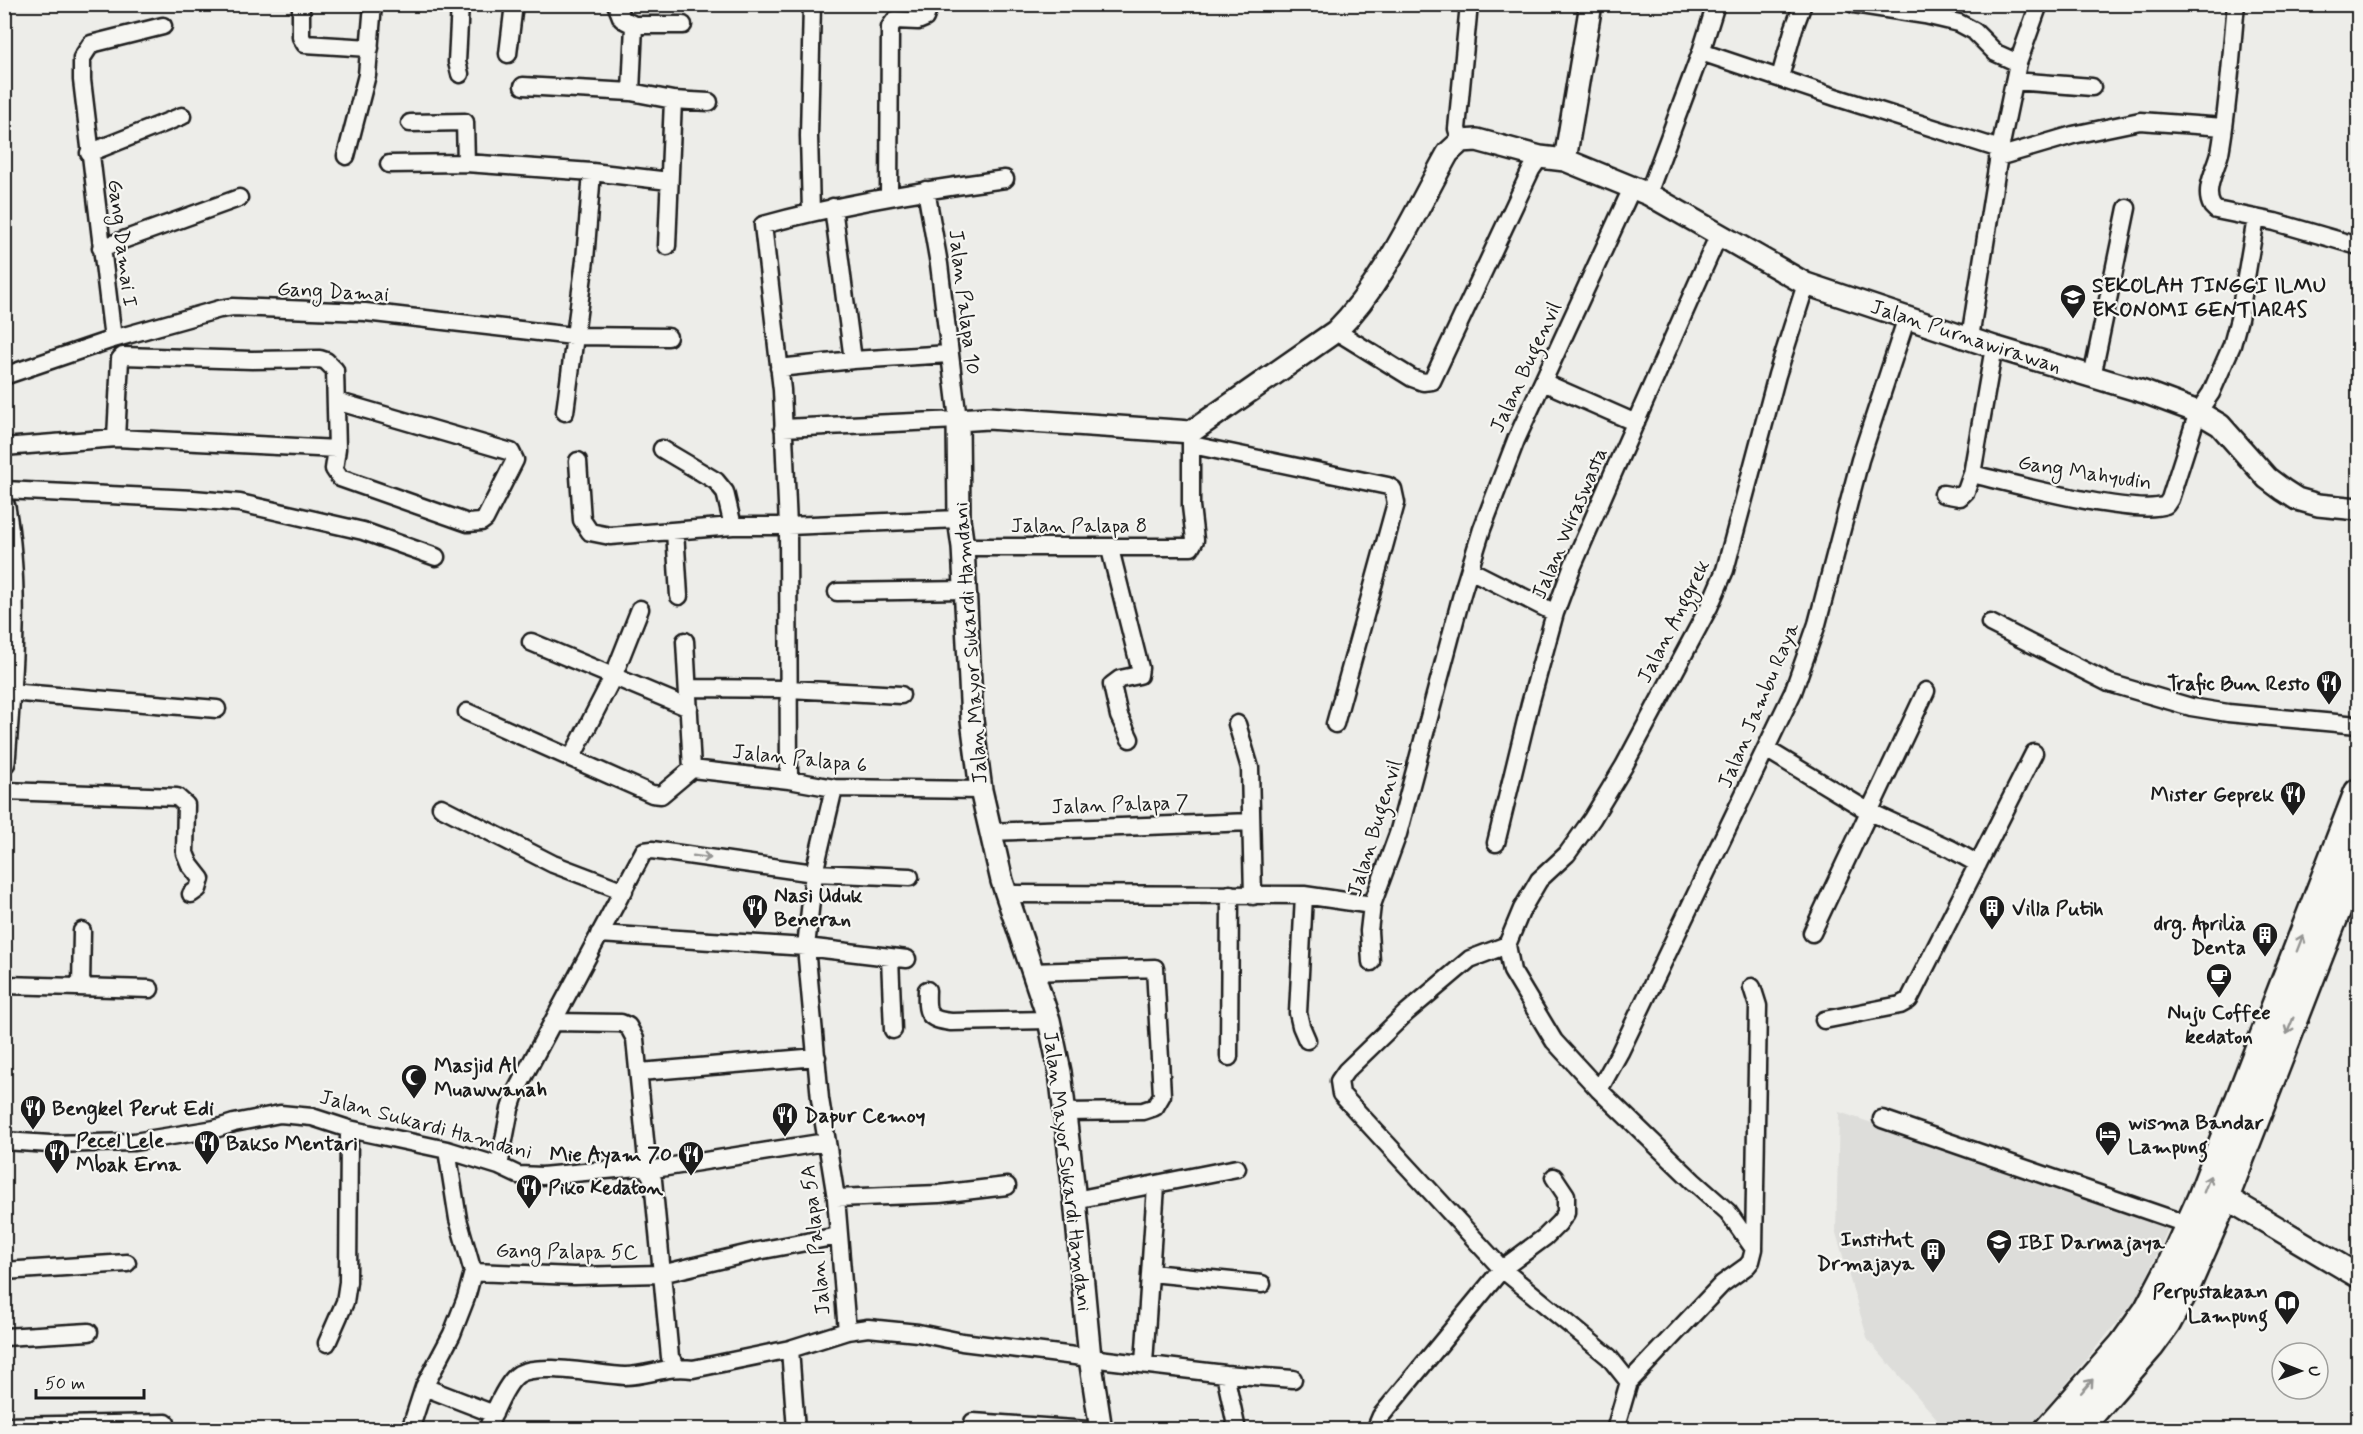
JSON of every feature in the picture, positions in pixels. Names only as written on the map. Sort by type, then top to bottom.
[{"type":"highway","points":[[2048,1430],[2123,1345],[2148,1310],[2170,1268],[2251,1099],[2296,982],[2350,855],[2358,793]]},
{"type":"highway","points":[[2076,1430],[2150,1346],[2166,1324],[2185,1289],[2225,1197],[2251,1099]]},
{"type":"main road","points":[[2225,1197],[2358,1276]]},
{"type":"street","points":[[301,4],[301,38],[305,44],[370,48]]},
{"type":"street","points":[[346,156],[367,75],[373,4]]},
{"type":"street","points":[[460,4],[457,62],[460,74]]},
{"type":"street","points":[[508,54],[514,4]]},
{"type":"street","points":[[616,4],[622,19],[634,25],[683,25]]},
{"type":"street","points":[[811,212],[809,136],[812,4]]},
{"type":"street","points":[[889,196],[890,27],[895,20],[918,21],[925,18],[930,4]]},
{"type":"street","points":[[1191,439],[1336,331],[1366,299],[1448,153],[1461,141],[1457,129],[1469,4]]},
{"type":"street","points":[[1565,160],[1591,4]]},
{"type":"street","name":"Jalan Bugenvil","points":[[1371,962],[1369,931],[1372,905],[1398,834],[1470,570],[1496,488],[1544,382],[1640,191],[1701,52],[1716,4]]},
{"type":"street","points":[[1780,77],[1803,4]]},
{"type":"street","points":[[1854,4],[1925,15],[1959,23],[1974,31],[1996,53],[2018,63]]},
{"type":"street","points":[[1970,338],[1999,153],[2018,63],[2039,4]]},
{"type":"street","points":[[2236,4],[2230,83],[2209,202],[2216,210],[2256,218],[2358,246]]},
{"type":"street","points":[[631,93],[634,25]]},
{"type":"street","name":"Gang Damai I","points":[[112,339],[89,153],[82,58],[91,45],[163,26]]},
{"type":"street","points":[[1701,52],[1999,153],[2140,121],[2224,127]]},
{"type":"street","points":[[2014,81],[2092,87]]},
{"type":"street","points":[[523,86],[631,93],[674,100],[709,102]]},
{"type":"street","points":[[667,246],[674,100]]},
{"type":"street","points":[[89,153],[182,116]]},
{"type":"street","points":[[410,123],[465,122],[466,163]]},
{"type":"street","name":"Jalan Purnawirawan","points":[[1461,141],[1477,140],[1540,157],[1565,160],[1640,191],[1806,284],[2198,412],[2220,425],[2267,478],[2297,499],[2318,506],[2358,509]]},
{"type":"street","points":[[1336,331],[1412,378],[1432,381],[1531,170],[1540,157]]},
{"type":"street","points":[[389,164],[466,163],[592,172],[669,181]]},
{"type":"street","points":[[566,412],[573,336],[585,260],[592,172]]},
{"type":"street","points":[[789,780],[788,526],[783,428],[763,225],[811,212],[889,196],[1005,179]]},
{"type":"street","name":"Jalan Palapa 10","points":[[926,190],[939,264],[958,420]]},
{"type":"street","points":[[101,248],[239,198]]},
{"type":"street","points":[[833,207],[853,360]]},
{"type":"street","points":[[2092,377],[2127,208]]},
{"type":"street","name":"Gang Mahyudin","points":[[1972,474],[2100,502],[2138,507],[2162,507],[2170,499],[2198,412],[2211,393],[2232,345],[2239,319],[2256,218]]},
{"type":"street","name":"Jalan Wiraswasta","points":[[1496,843],[1555,613],[1571,570],[1719,234]]},
{"type":"street","name":"Jalan Anggrek","points":[[1507,945],[1522,909],[1539,880],[1567,854],[1592,819],[1624,766],[1709,607],[1728,560],[1777,375],[1806,284]]},
{"type":"street","name":"Gang Damai","points":[[4,376],[112,339],[233,307],[365,312],[573,336],[668,337]]},
{"type":"street","name":"Jalan Jambu Raya","points":[[1599,1090],[1620,1052],[1793,693],[1817,624],[1860,460],[1907,317]]},
{"type":"street","points":[[1943,494],[1960,497],[1966,491],[1972,474],[1994,347]]},
{"type":"street","points":[[778,368],[853,360],[949,354]]},
{"type":"street","points":[[117,438],[120,359],[123,356],[252,360],[320,359],[326,361],[335,370],[337,449],[334,469],[340,478],[468,523],[485,519],[515,460],[511,452],[336,401]]},
{"type":"street","points":[[1544,382],[1636,423]]},
{"type":"street","points":[[783,428],[988,418],[1191,439],[1388,486],[1393,489],[1396,503],[1335,724]]},
{"type":"street","name":"Jalan Mayor Sukardi Hamdani","points":[[958,420],[959,519],[963,547],[972,720],[981,790],[1006,894],[1049,1020],[1060,1072],[1076,1200],[1090,1358],[1101,1430]]},
{"type":"street","points":[[4,447],[117,438],[337,449]]},
{"type":"street","name":"Jalan Palapa 8","points":[[963,547],[1186,548],[1194,544],[1191,506],[1191,439]]},
{"type":"street","points":[[662,449],[716,481],[725,492],[733,526]]},
{"type":"street","points":[[578,461],[582,520],[590,532],[610,536],[733,526],[959,519]]},
{"type":"street","points":[[4,490],[193,499],[240,504],[363,531],[436,557]]},
{"type":"street","points":[[4,507],[10,538],[11,580],[9,692],[4,762]]},
{"type":"street","points":[[675,531],[679,596]]},
{"type":"street","points":[[1110,549],[1140,668],[1138,675],[1120,679],[1112,685],[1119,716],[1130,740]]},
{"type":"street","points":[[1470,570],[1555,613]]},
{"type":"street","points":[[837,591],[965,590]]},
{"type":"street","points":[[572,757],[613,677],[640,609]]},
{"type":"street","points":[[1990,623],[2109,683],[2191,707],[2228,713],[2358,725]]},
{"type":"street","points":[[467,712],[652,794],[661,795],[692,769],[686,641]]},
{"type":"street","points":[[531,642],[689,708]]},
{"type":"street","points":[[688,688],[789,688],[901,696]]},
{"type":"street","points":[[1812,933],[1926,691]]},
{"type":"street","points":[[9,692],[217,709]]},
{"type":"street","points":[[1237,724],[1250,768],[1253,896]]},
{"type":"street","points":[[1766,749],[1868,811],[1978,864]]},
{"type":"street","points":[[1824,1020],[1900,1005],[1909,1000],[2034,753]]},
{"type":"street","name":"Jalan Palapa 6","points":[[692,769],[789,780],[834,788],[981,790]]},
{"type":"street","name":"Jalan Palapa 5A","points":[[834,788],[814,873],[806,947],[826,1142],[836,1198],[847,1331]]},
{"type":"street","points":[[4,791],[177,797],[186,805],[185,853],[187,861],[201,879],[198,889],[191,894]]},
{"type":"street","points":[[441,807],[554,864],[624,891]]},
{"type":"street","name":"Jalan Palapa 7","points":[[990,832],[1251,822]]},
{"type":"street","points":[[499,1166],[510,1109],[516,1091],[644,851],[652,850],[814,873],[910,877]]},
{"type":"street","points":[[1006,894],[1304,895],[1372,905]]},
{"type":"street","points":[[1229,1057],[1230,894]]},
{"type":"street","points":[[1304,895],[1298,1013],[1308,1040]]},
{"type":"street","points":[[81,987],[82,931]]},
{"type":"street","points":[[599,934],[806,947],[908,959]]},
{"type":"street","points":[[1629,1382],[1609,1357],[1502,1269],[1341,1094],[1339,1082],[1346,1071],[1406,1013],[1470,959],[1507,945],[1512,971],[1554,1041],[1599,1090],[1728,1212],[1754,1249]]},
{"type":"street","points":[[890,958],[893,1030]]},
{"type":"street","points":[[1031,972],[1155,968],[1162,1095],[1155,1107],[1143,1111],[1065,1112]]},
{"type":"street","points":[[4,985],[150,990]]},
{"type":"street","points":[[1615,1430],[1629,1382],[1722,1284],[1751,1261],[1754,1249],[1758,1006],[1752,987]]},
{"type":"street","points":[[927,990],[927,1012],[938,1020],[951,1022],[1049,1020]]},
{"type":"street","points":[[554,1022],[621,1023],[628,1026],[635,1039],[648,1170],[653,1180],[670,1357],[677,1367]]},
{"type":"street","points":[[640,1072],[817,1057]]},
{"type":"street","name":"Jalan Sukardi Hamdani","points":[[4,1141],[61,1144],[134,1142],[215,1129],[280,1114],[312,1117],[349,1129],[447,1150],[499,1166],[518,1175],[542,1176],[638,1167],[648,1170],[826,1142]]},
{"type":"street","points":[[1882,1119],[2189,1225]]},
{"type":"street","points":[[327,1343],[345,1302],[348,1282],[349,1129]]},
{"type":"street","points":[[410,1430],[424,1387],[452,1334],[473,1272],[458,1219],[447,1150]]},
{"type":"street","points":[[1076,1200],[1156,1186],[1237,1168]]},
{"type":"street","points":[[1375,1430],[1380,1416],[1502,1269],[1545,1237],[1566,1214],[1566,1195],[1554,1177]]},
{"type":"street","points":[[836,1198],[939,1194],[1007,1186]]},
{"type":"street","points":[[1144,1363],[1156,1186]]},
{"type":"street","name":"Gang Palapa 5C","points":[[473,1272],[574,1276],[661,1274],[758,1251],[838,1236]]},
{"type":"street","points":[[4,1271],[127,1263]]},
{"type":"street","points":[[1151,1273],[1262,1284]]},
{"type":"street","points":[[487,1430],[513,1378],[521,1372],[538,1369],[627,1376],[677,1367],[693,1369],[790,1348],[847,1331],[868,1328],[1090,1358],[1225,1374],[1293,1379]]},
{"type":"street","points":[[4,1337],[89,1332]]},
{"type":"street","points":[[790,1348],[796,1430]]},
{"type":"street","points":[[1225,1374],[1237,1430]]},
{"type":"street","points":[[424,1387],[494,1414]]},
{"type":"street","points":[[973,1422],[1088,1430]]},
{"type":"street","points":[[4,1426],[166,1423]]},
{"type":"shaded area","name":"IBI Darmajaya","points":[[1839,1112],[2171,1222],[2138,1297],[2028,1430],[1946,1429],[1868,1340],[1836,1233]]},
{"type":"place","name":"SEKOLAH TINGGI ILMU EKONOMI GENTIARAS","points":[[2073,320]]},
{"type":"place","name":"Trafic Bun Resto","points":[[2329,706]]},
{"type":"place","name":"Mister Geprek","points":[[2293,817]]},
{"type":"place","name":"Nasi Uduk Beneran","points":[[755,930]]},
{"type":"place","name":"Villa Putih","points":[[1992,931]]},
{"type":"place","name":"drg. Aprilia Denta","points":[[2265,958]]},
{"type":"place","name":"Nuju Coffee kedaton","points":[[2219,999]]},
{"type":"place","name":"Masjid Al Muawwanah","points":[[414,1100]]},
{"type":"place","name":"Bengkel Perut Edi","points":[[33,1131]]},
{"type":"place","name":"Dapur Cemoy","points":[[785,1138]]},
{"type":"place","name":"wisma Bandar Lampung","points":[[2108,1157]]},
{"type":"place","name":"Bakso Mentari","points":[[207,1166]]},
{"type":"place","name":"Pecel Lele Mbak Erna","points":[[57,1175]]},
{"type":"place","name":"Mie Ayam 70","points":[[691,1177]]},
{"type":"place","name":"Piko Kedaton","points":[[529,1210]]},
{"type":"place","name":"IBI Darmajaya","points":[[1999,1265]]},
{"type":"place","name":"Institut Drmajaya","points":[[1933,1274]]},
{"type":"place","name":"Perpustakaan Lampung","points":[[2287,1326]]}]
